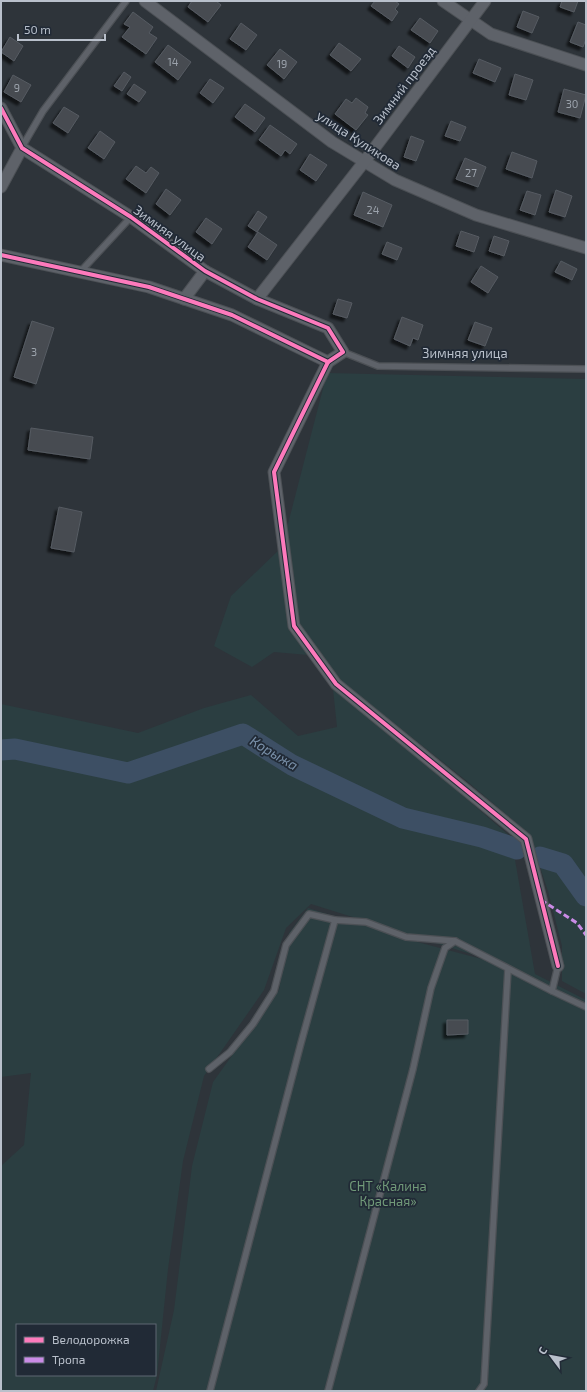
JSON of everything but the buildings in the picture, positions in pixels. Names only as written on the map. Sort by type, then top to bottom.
[{"type":"street","name":"улица Куликова","points":[[145,1],[332,142],[395,180],[476,215],[586,248]]},
{"type":"street","points":[[443,1],[492,34],[586,66]]},
{"type":"street","name":"Зимний проезд","points":[[257,299],[364,162],[485,1]]},
{"type":"street","name":"Зимняя улица","points":[[1,108],[22,148],[131,217],[205,271],[257,299],[328,328],[343,352]]},
{"type":"street","points":[[1,187],[22,148]]},
{"type":"street","points":[[1,255],[81,271],[149,287],[184,298],[232,315],[328,362]]},
{"type":"street","points":[[184,298],[205,271]]},
{"type":"street","points":[[343,352],[328,362],[274,472],[294,626],[336,684],[526,839],[558,966]]},
{"type":"lane","points":[[22,148],[43,111],[126,1]]},
{"type":"lane","points":[[81,271],[131,217]]},
{"type":"lane","name":"Зимняя улица","points":[[343,352],[378,366],[586,369]]},
{"type":"lane","points":[[209,1069],[230,1052],[253,1024],[274,991],[286,945],[309,914],[334,920],[366,922],[406,937],[455,941],[586,1007]]},
{"type":"lane","points":[[210,1391],[334,920]]},
{"type":"lane","points":[[328,1391],[413,1069],[432,988],[445,948],[455,941]]},
{"type":"lane","points":[[552,991],[558,966]]},
{"type":"lane","points":[[479,1391],[484,1384],[508,969]]},
{"type":"green space","points":[[327,373],[586,379],[586,994],[562,981],[562,946],[548,891],[529,834],[468,782],[308,655],[274,652],[252,667],[214,646],[231,596],[282,547]]},
{"type":"green space","name":"СНТ «Калина Красная»","points":[[333,689],[417,756],[511,837],[535,974],[586,1000],[586,1391],[156,1391],[174,1310],[192,1166],[213,1082],[279,990],[289,933],[308,908],[421,943],[519,969],[311,904],[286,928],[264,990],[204,1076],[183,1161],[168,1269],[157,1375],[153,1391],[1,1391],[1,1166],[24,1145],[31,1073],[1,1077],[1,704],[138,733],[204,708],[251,695],[298,736],[337,727]]},
{"type":"waterway","name":"Корыжа","points":[[1,750],[15,749],[128,773],[243,734],[292,765],[403,818],[482,837],[517,849]]},
{"type":"waterway","name":"Корыжа","points":[[540,857],[563,864],[586,896]]},
{"type":"marked path","points":[[541,900],[577,923],[586,935]]},
{"type":"cycle path","points":[[1,108],[22,148],[131,217],[205,271],[257,299],[328,328],[343,352],[328,362],[232,315],[149,287],[1,255]]},
{"type":"cycle path","points":[[328,362],[274,472],[294,626],[336,684],[526,839],[558,966]]}]
